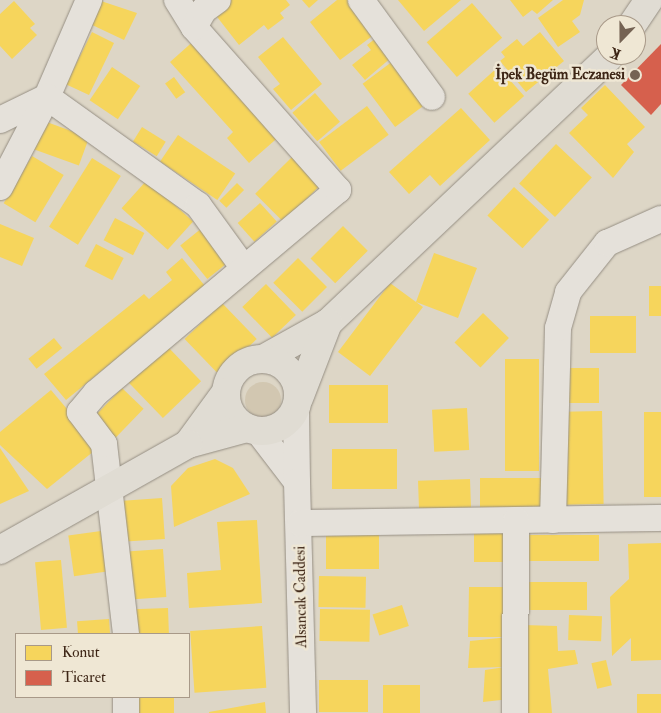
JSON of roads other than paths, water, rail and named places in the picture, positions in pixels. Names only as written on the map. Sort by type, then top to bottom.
[{"type":"main road","points":[[622,15],[626,0]]},
{"type":"main road","points":[[639,15],[649,0]]},
{"type":"main road","points":[[188,444],[226,392],[242,364],[265,358],[328,323],[600,65]]},
{"type":"main road","points":[[0,550],[106,487],[188,444],[280,426],[297,404],[328,323]]},
{"type":"main road","points":[[265,358],[293,376],[297,404]]},
{"type":"main road","points":[[226,392],[230,414],[253,430]]},
{"type":"street","points":[[0,187],[47,97],[89,0]]},
{"type":"street","points":[[126,633],[106,487],[104,444],[80,412],[242,267],[338,190],[194,27],[177,0]]},
{"type":"street","points":[[194,27],[204,10],[218,0]]},
{"type":"street","points":[[361,0],[432,97]]},
{"type":"street","points":[[0,120],[47,97]]},
{"type":"street","points":[[47,97],[198,205],[242,267]]},
{"type":"street","points":[[553,520],[558,328],[568,292],[607,242],[661,219]]},
{"type":"street","name":"Alsancak Caddesi","points":[[297,404],[297,482],[300,523],[303,713]]},
{"type":"street","points":[[253,430],[297,482]]},
{"type":"street","points":[[300,523],[661,518]]},
{"type":"street","points":[[515,713],[516,520]]},
{"type":"street","points":[[126,698],[126,713]]},
{"type":"place","name":"İpek Begüm Eczanesi","points":[[635,75]]}]
